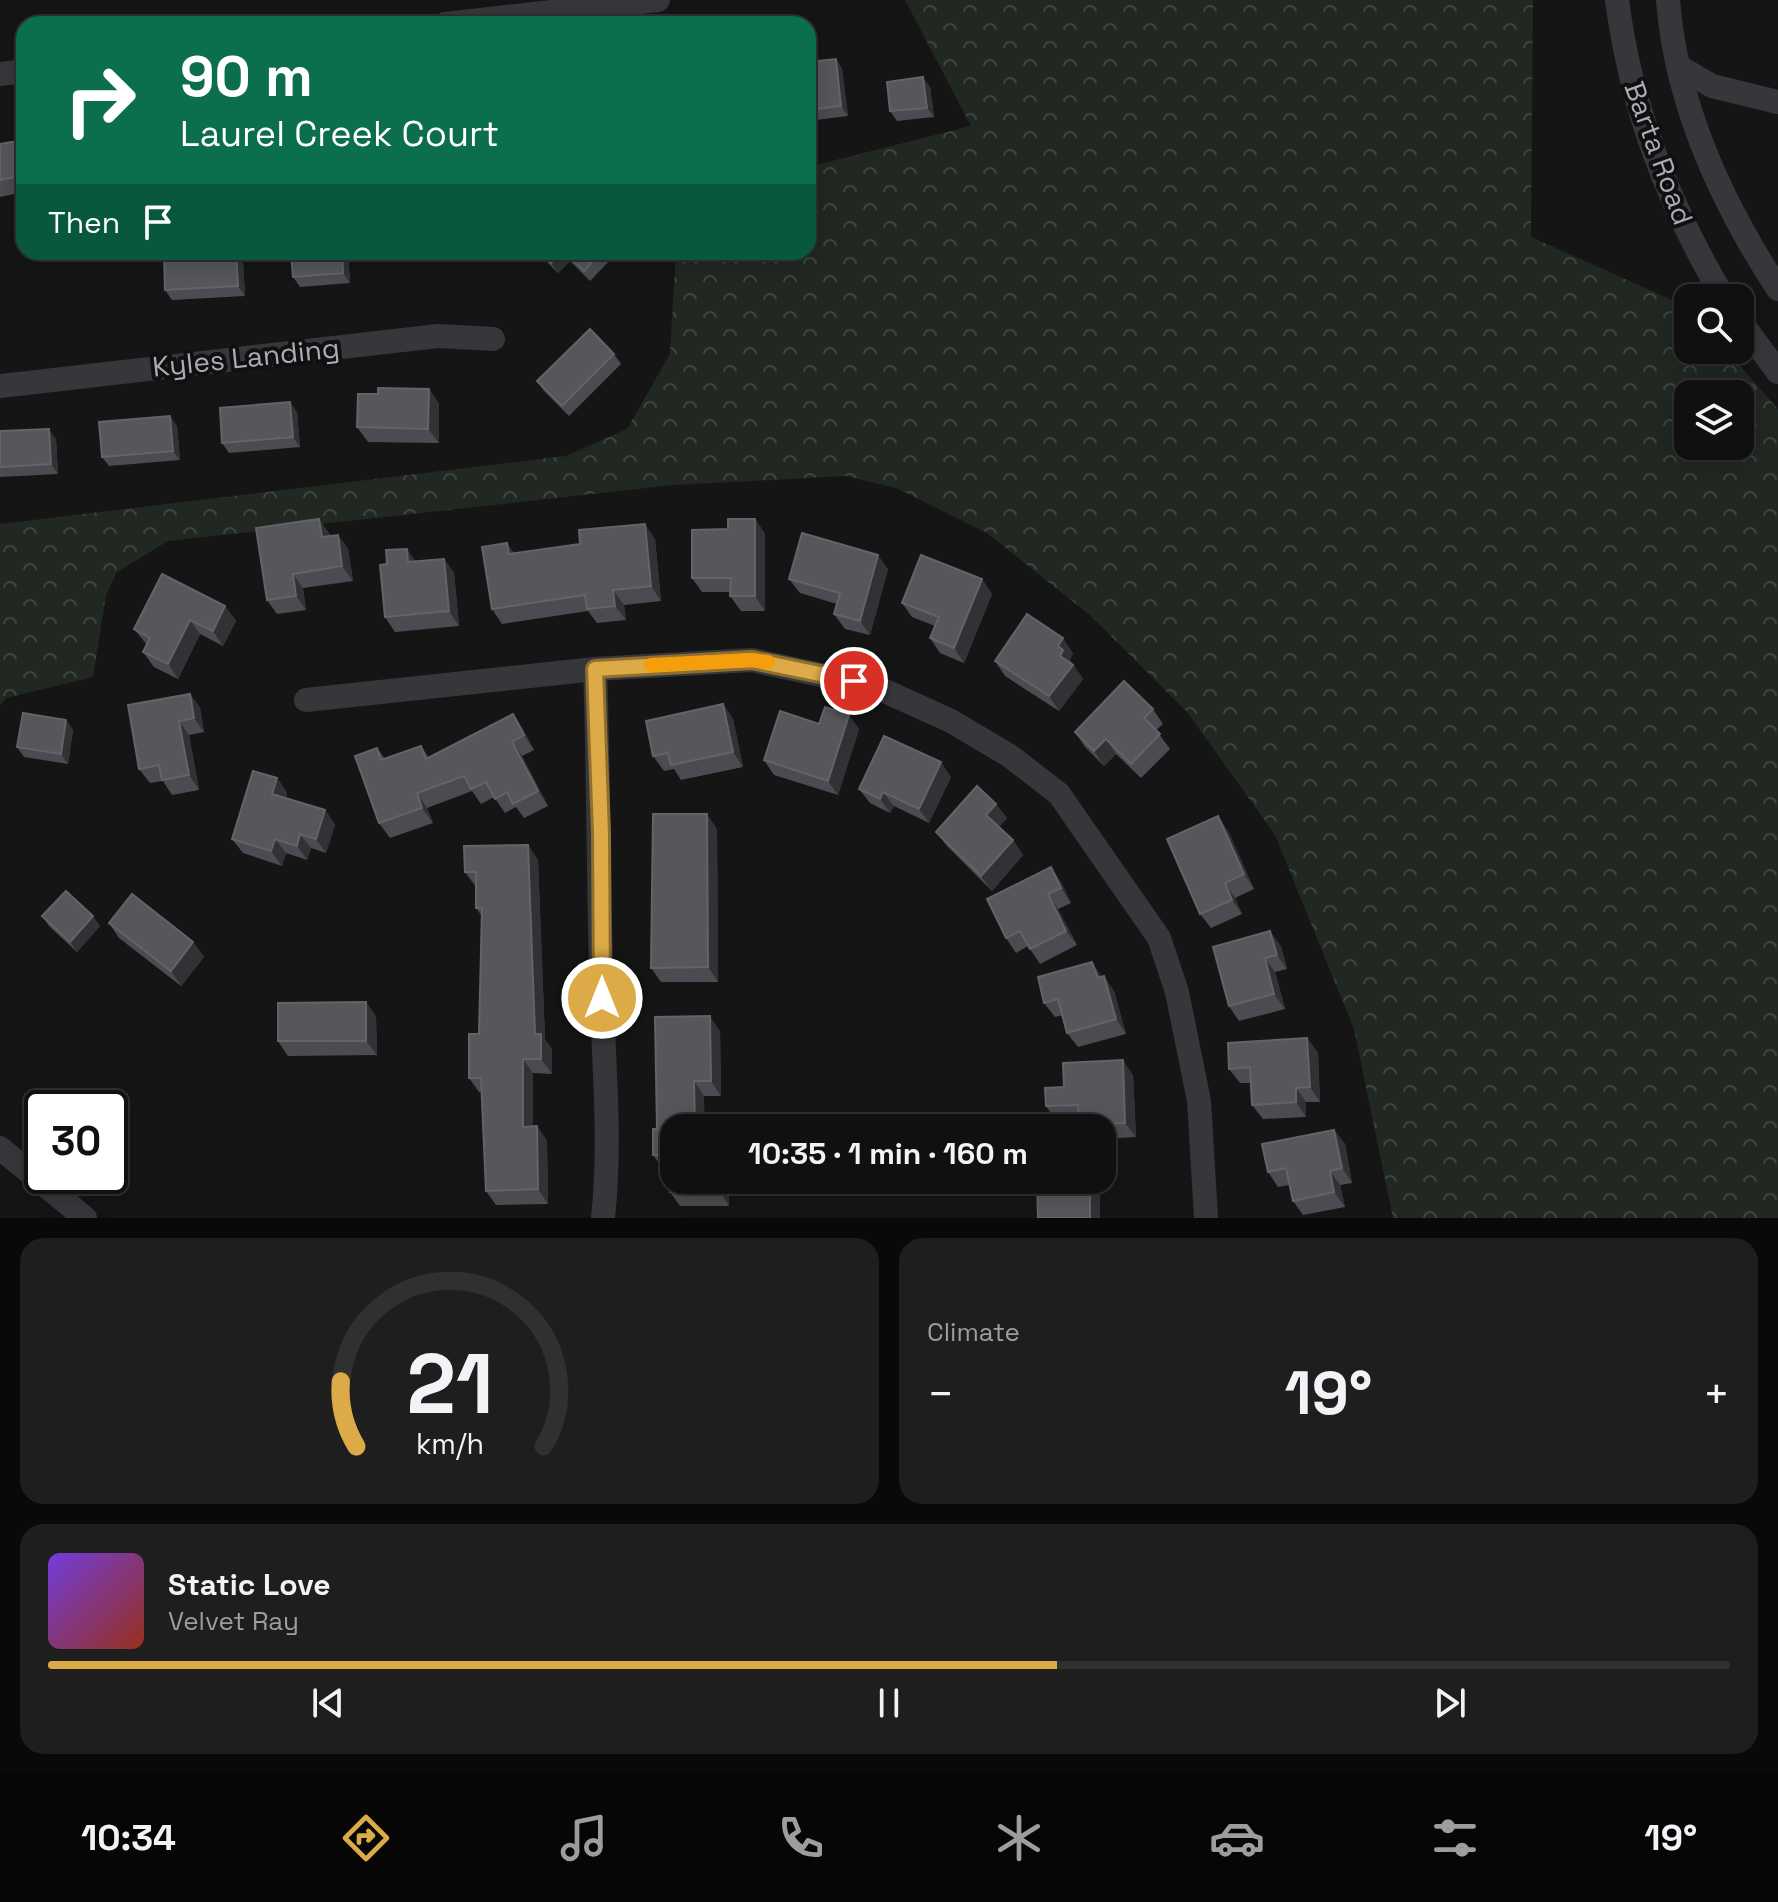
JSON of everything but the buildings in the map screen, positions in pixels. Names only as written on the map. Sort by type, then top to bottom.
[{"type":"street","points":[[516,16],[658,0]]},
{"type":"street","name":"Barta Road","points":[[1617,0],[1637,106],[1660,174],[1692,245],[1716,284]]},
{"type":"street","name":"Barta Road","points":[[1668,0],[1671,45],[1705,156],[1750,246],[1778,289]]},
{"type":"street","points":[[1678,66],[1712,86],[1778,102]]},
{"type":"street","name":"Kyles Landing","points":[[0,386],[438,336],[493,339]]},
{"type":"street","points":[[1754,340],[1778,372]]},
{"type":"street","points":[[306,700],[595,669],[752,660],[876,687],[951,721],[1010,756],[1059,794],[1159,938],[1177,992],[1199,1101],[1206,1218]]},
{"type":"street","points":[[595,669],[601,833],[602,998],[608,1094],[603,1218]]},
{"type":"street","points":[[0,1148],[44,1188],[85,1218]]},
{"type":"green space","points":[[905,0],[1533,0],[1531,237],[1674,301],[1674,364],[1738,364],[1752,380],[1674,380],[1674,460],[1754,460],[1754,382],[1778,409],[1778,1218],[1393,1218],[1354,1029],[1275,835],[1187,712],[1091,616],[987,533],[896,488],[846,476],[674,485],[168,541],[117,572],[106,595],[93,677],[6,698],[0,706],[0,524],[566,456],[627,429],[670,354],[676,260],[816,260],[816,165],[971,126]]},
{"type":"slow traffic","points":[[651,665],[752,660],[768,662]]},
{"type":"route","points":[[602,998],[601,833],[595,669],[752,660],[854,681]]}]
